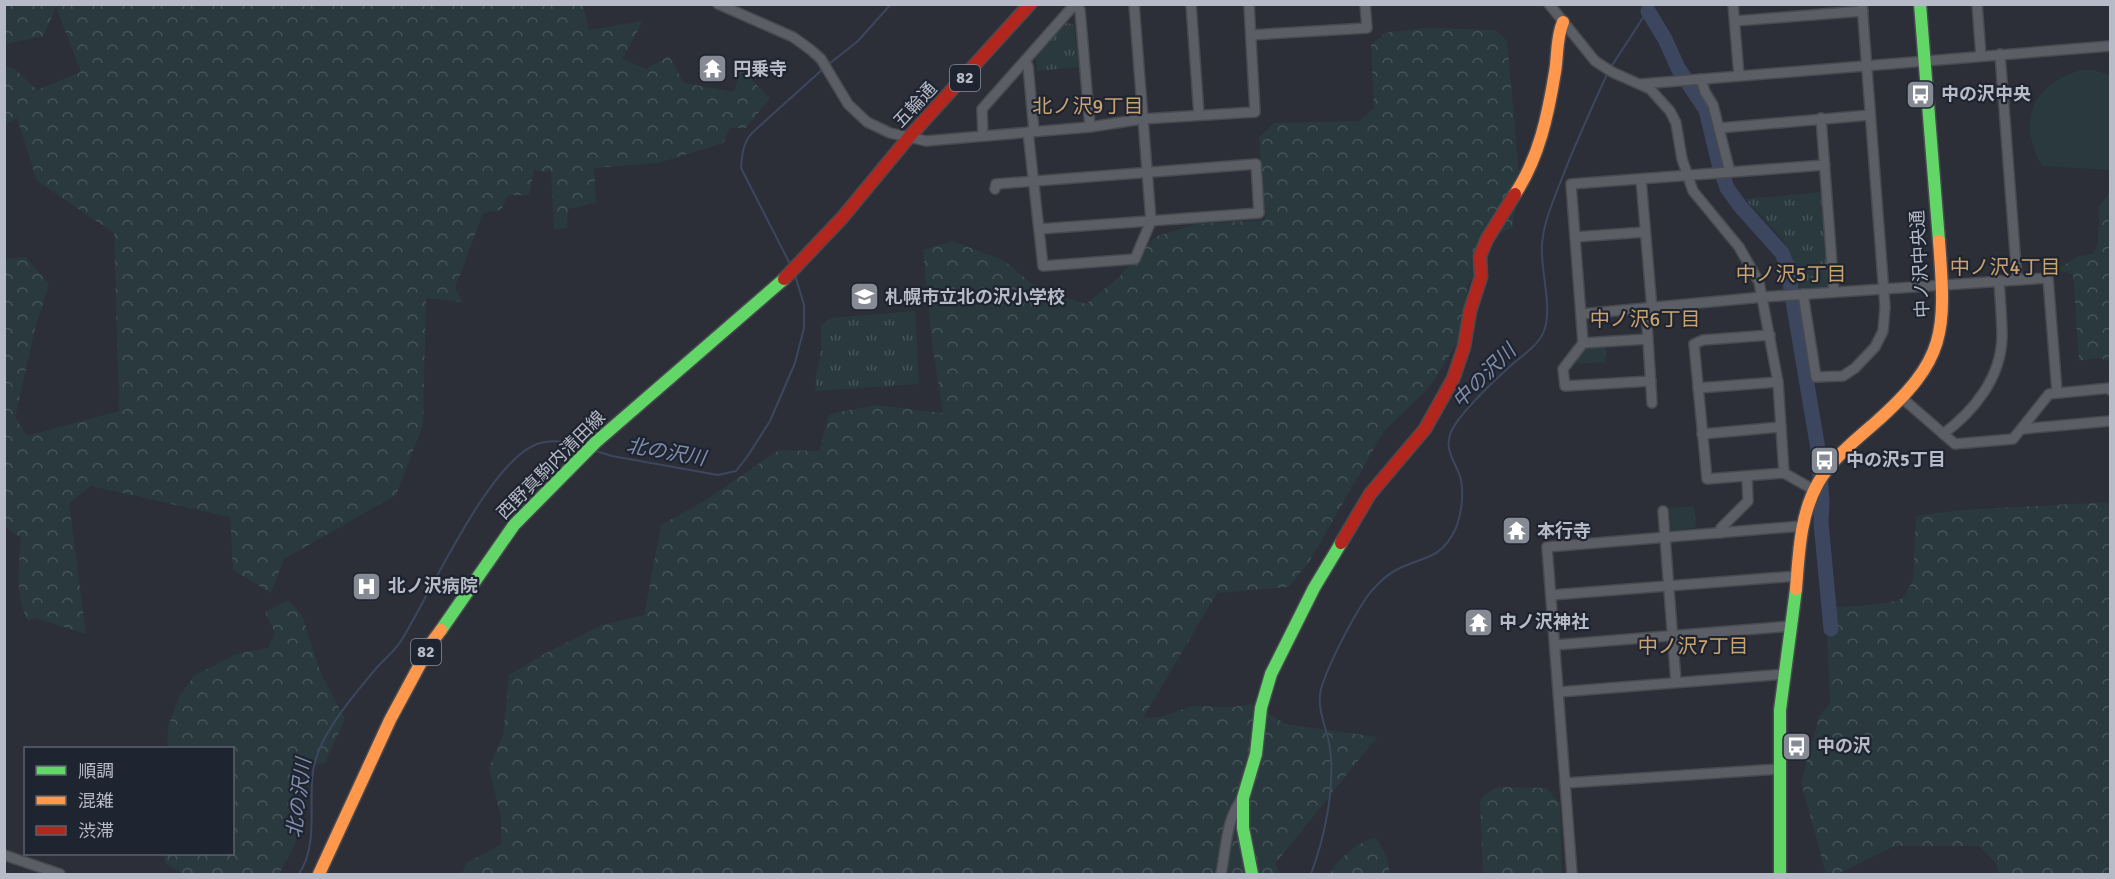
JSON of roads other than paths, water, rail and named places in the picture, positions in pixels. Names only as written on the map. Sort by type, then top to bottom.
[{"type":"street","points":[[718,4],[740,9],[793,38],[821,59],[848,104],[867,122],[890,133],[926,141],[1142,119],[1255,112],[1249,4]]},
{"type":"street","name":"五輪通","points":[[899,150],[1030,4]]},
{"type":"street","points":[[983,136],[982,109],[1075,4],[1080,10],[1090,126]]},
{"type":"street","points":[[1025,61],[1028,66],[1033,182],[1043,266],[1135,259],[1151,221],[1134,4]]},
{"type":"street","points":[[1191,4],[1199,116]]},
{"type":"street","points":[[1251,35],[1367,28],[1365,4]]},
{"type":"street","points":[[1549,4],[1595,61],[1612,72],[1650,89],[1671,111],[1676,123],[1682,159],[1693,191],[1739,246],[1759,282],[1778,382],[1784,473]]},
{"type":"street","points":[[1733,4],[1739,76]]},
{"type":"street","points":[[1814,4],[1815,15]]},
{"type":"street","name":"中ノ沢中央通","points":[[1780,874],[1780,710],[1789,652],[1802,526],[1806,510],[1814,490],[1835,461],[1920,378],[1938,342],[1942,319],[1942,284],[1920,4]]},
{"type":"street","points":[[1977,4],[1981,56]]},
{"type":"street","points":[[1735,21],[1815,15],[1863,8],[1885,307],[1883,331],[1875,347],[1855,368],[1843,376],[1816,377],[1801,294]]},
{"type":"street","points":[[1252,874],[1243,828],[1243,798],[1256,754],[1262,708],[1271,674],[1314,588],[1370,494],[1425,429],[1453,379],[1464,347],[1470,311],[1481,276],[1480,256],[1487,239],[1528,173],[1540,138],[1555,71],[1559,31],[1563,22]]},
{"type":"street","points":[[1641,84],[2110,46]]},
{"type":"street","points":[[2000,54],[2017,279]]},
{"type":"street","points":[[1698,79],[1713,105],[1719,128],[1724,172]]},
{"type":"street","points":[[1719,128],[1870,115]]},
{"type":"street","points":[[1821,118],[1834,292]]},
{"type":"street","name":"西野真駒内清田線","points":[[319,874],[390,720],[432,642],[514,525],[596,442],[788,275],[842,218],[899,150]]},
{"type":"street","points":[[995,189],[996,184],[1256,164],[1259,213],[1038,229]]},
{"type":"street","points":[[1651,381],[1565,386],[1563,369],[1583,343],[1571,184],[1825,165]]},
{"type":"street","points":[[1641,179],[1652,403]]},
{"type":"street","points":[[1575,237],[1645,232]]},
{"type":"street","points":[[1581,314],[1785,295],[2048,278],[2057,392]]},
{"type":"street","points":[[1943,434],[1959,422],[1975,405],[1987,388],[1997,363],[2002,339],[1999,280]]},
{"type":"street","points":[[1770,335],[1703,340],[1694,344],[1707,479],[1784,473],[1814,490]]},
{"type":"street","points":[[1583,343],[1648,339]]},
{"type":"street","points":[[1698,388],[1778,382]]},
{"type":"street","points":[[1902,398],[1955,444],[2013,439],[2049,393],[2110,387],[2110,390]]},
{"type":"street","points":[[2022,429],[2110,421]]},
{"type":"street","points":[[1702,434],[1781,427]]},
{"type":"street","points":[[1720,533],[1721,528],[1748,501],[1747,477]]},
{"type":"street","points":[[1663,511],[1676,682]]},
{"type":"street","points":[[1572,874],[1547,547],[1802,526]]},
{"type":"street","points":[[1551,595],[1797,576]]},
{"type":"street","points":[[1555,645],[1792,626]]},
{"type":"street","points":[[1559,692],[1785,674]]},
{"type":"street","points":[[1565,783],[1779,769]]},
{"type":"street","points":[[1221,874],[1234,808],[1243,798]]},
{"type":"street","points":[[4,855],[60,874]]},
{"type":"waterway","name":"北の沢川","points":[[829,64],[858,41],[891,4]]},
{"type":"waterway","name":"中の沢川","points":[[1611,67],[1652,4]]},
{"type":"waterway","points":[[1648,11],[1665,39],[1678,68],[1706,110],[1727,188],[1782,253],[1787,266],[1818,449],[1822,502],[1821,523],[1831,629]]},
{"type":"waterway","name":"北の沢川","points":[[790,264],[741,168],[743,153],[745,144],[753,132],[824,68]]},
{"type":"waterway","name":"中の沢川","points":[[1311,874],[1321,844],[1330,796],[1330,748],[1320,704],[1324,679],[1347,630],[1372,590],[1396,570],[1437,553],[1455,530],[1462,492],[1461,480],[1450,451],[1451,432],[1471,405],[1532,348],[1544,331],[1547,300],[1542,244],[1545,227],[1567,165],[1608,72]]},
{"type":"waterway","name":"北の沢川","points":[[596,451],[612,456],[718,475],[736,471],[770,421],[795,363],[804,328],[804,305],[795,275]]},
{"type":"waterway","name":"北の沢川","points":[[299,874],[310,844],[312,781],[319,750],[336,719],[351,699],[401,641],[481,500],[501,474],[521,454],[540,443],[557,441],[585,447]]},
{"type":"place","name":"円乗寺","points":[[712,69]]},
{"type":"place","name":"中の沢中央","points":[[1920,94]]},
{"type":"place","name":"札幌市立北の沢小学校","points":[[864,297]]},
{"type":"place","name":"中の沢5丁目","points":[[1825,460]]},
{"type":"place","name":"本行寺","points":[[1516,531]]},
{"type":"place","name":"北ノ沢病院","points":[[367,586]]},
{"type":"place","name":"中ノ沢神社","points":[[1478,622]]},
{"type":"place","name":"中の沢","points":[[1796,746]]},
{"type":"district","name":"北ノ沢9丁目","points":[[1088,106]]},
{"type":"district","name":"中ノ沢4丁目","points":[[2005,267]]},
{"type":"district","name":"中ノ沢5丁目","points":[[1791,274]]},
{"type":"district","name":"中ノ沢6丁目","points":[[1645,319]]},
{"type":"district","name":"中ノ沢7丁目","points":[[1693,646]]}]
